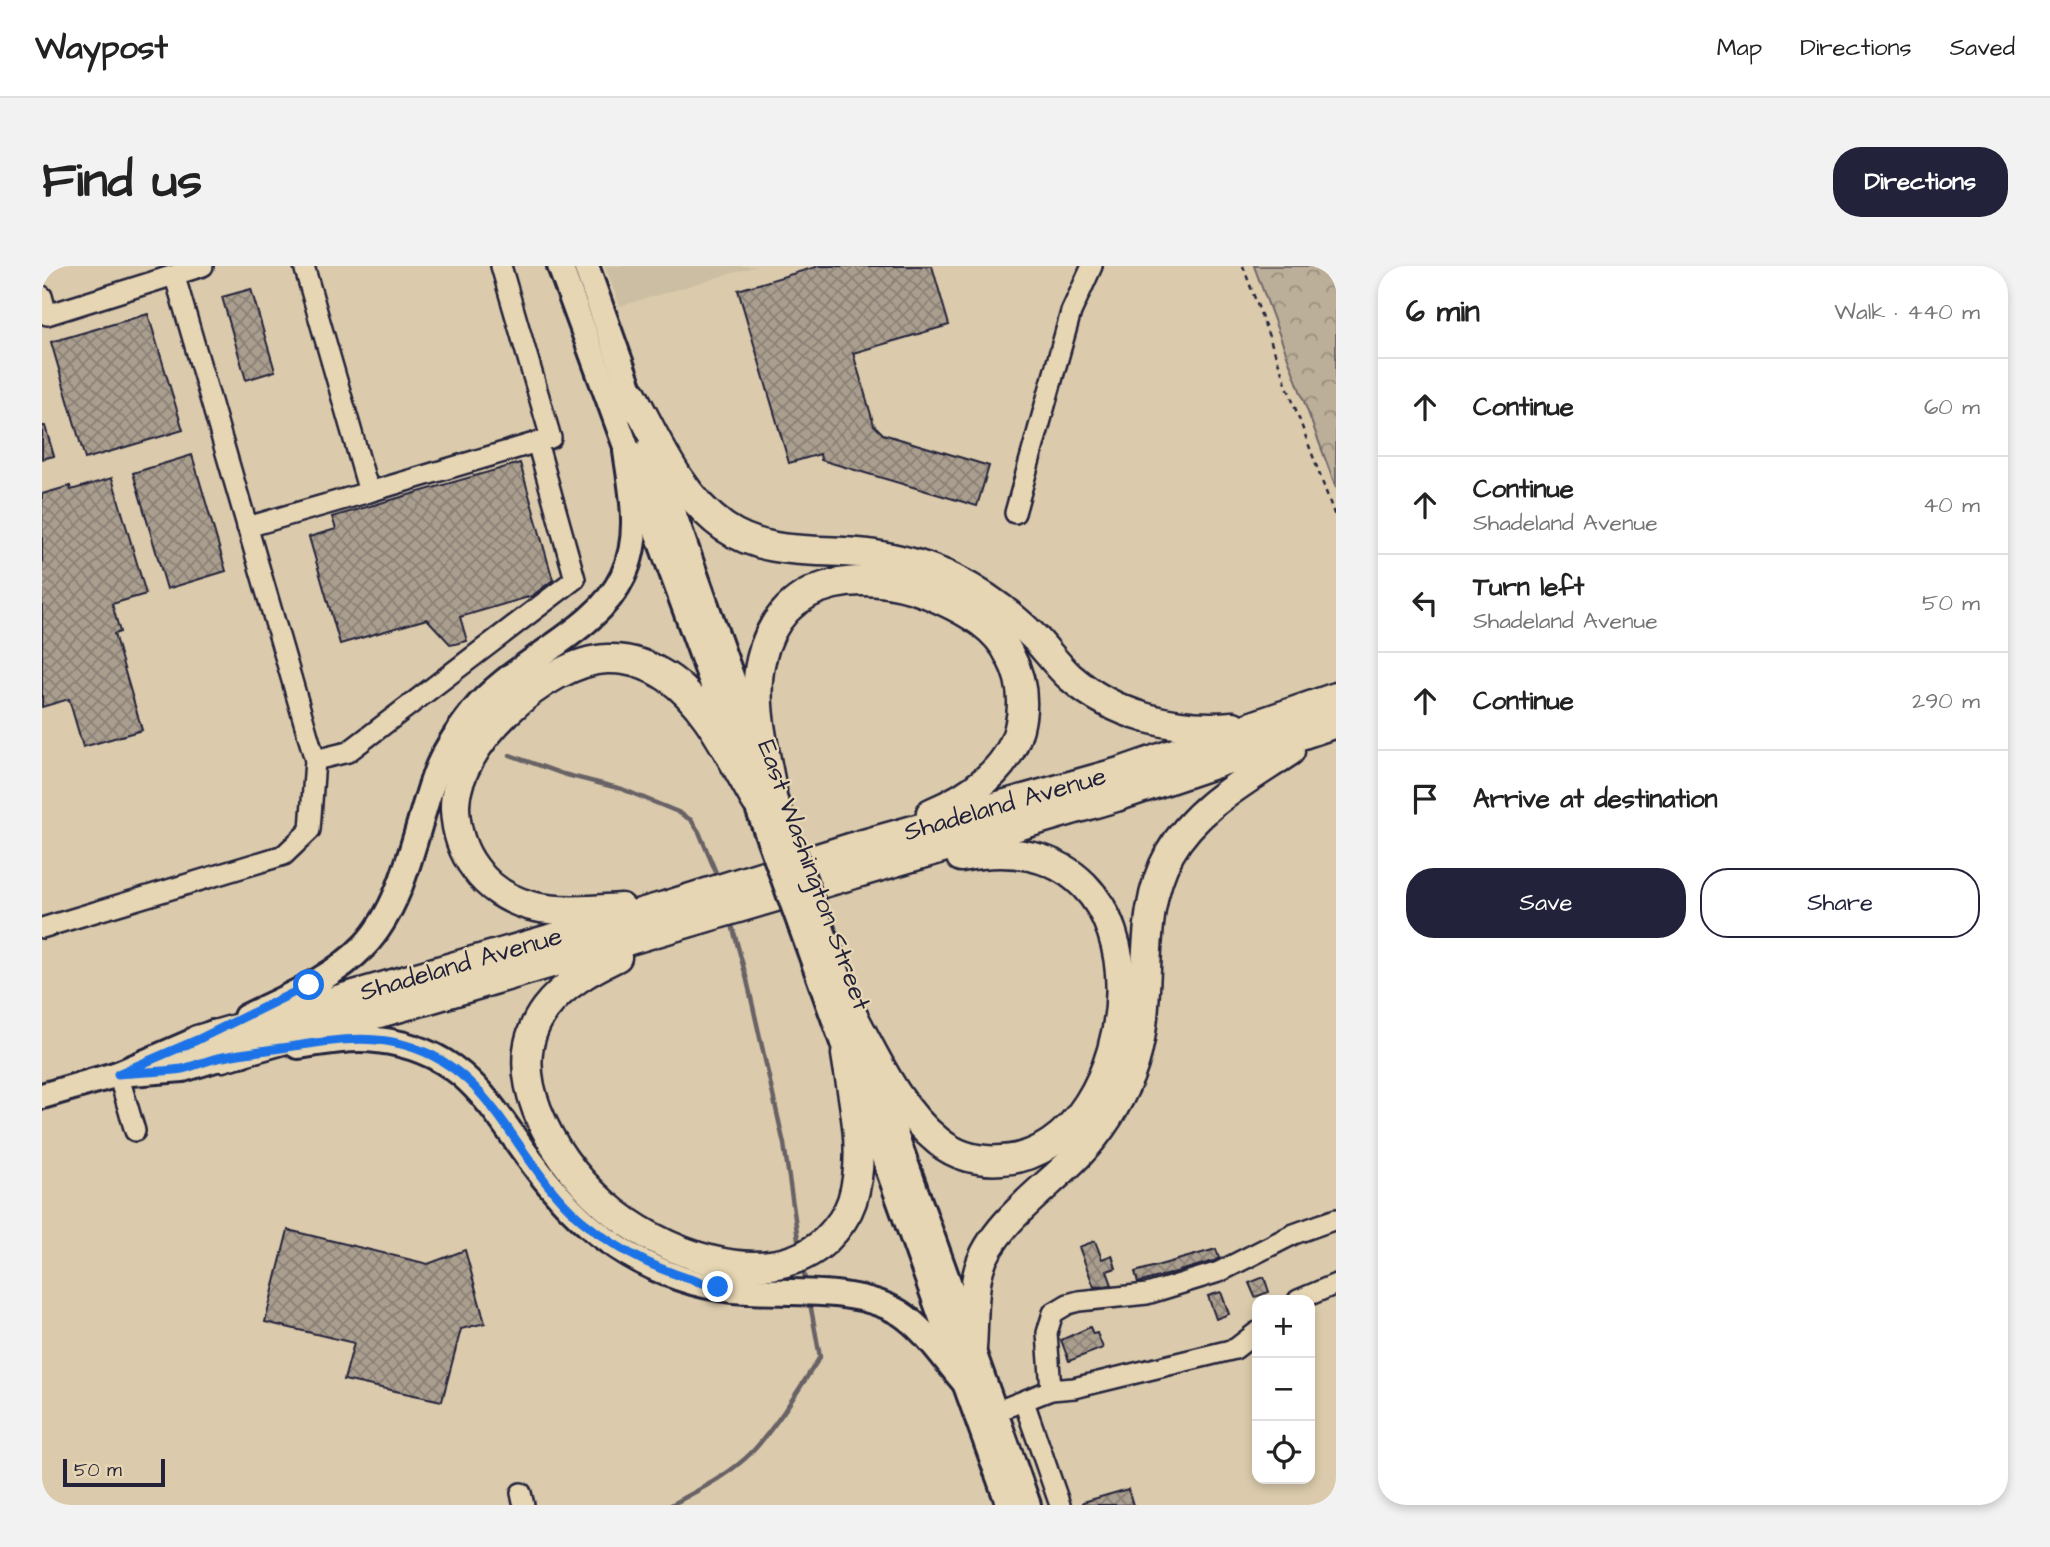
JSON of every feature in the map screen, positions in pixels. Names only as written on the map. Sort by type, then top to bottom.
[{"type":"highway","points":[[632,394],[691,496],[714,520],[741,537],[782,549],[881,556],[946,575],[1008,613],[1076,681],[1107,702],[1148,719],[1205,727],[1274,720]]},
{"type":"highway","points":[[764,796],[759,703],[761,660],[778,621],[797,600],[833,583],[860,579],[903,586],[934,596],[980,621],[998,638],[1011,656],[1021,685],[1021,721],[1006,758],[989,777],[953,802],[853,847]]},
{"type":"highway","points":[[672,916],[530,905],[502,894],[478,874],[468,859],[459,836],[455,809],[462,776],[476,749],[501,717],[544,682],[583,663],[607,659],[643,664],[680,686],[764,796]]},
{"type":"highway","name":"Shadeland Avenue","points":[[222,1057],[672,916],[853,847],[1120,772],[1336,697]]},
{"type":"highway","points":[[972,1348],[979,1269],[989,1247],[1004,1227],[1094,1138],[1115,1107],[1130,1073],[1144,1012],[1152,904],[1160,874],[1171,852],[1189,827],[1214,803],[1330,726]]},
{"type":"highway","name":"Shadeland Avenue","points":[[197,1040],[672,916],[876,869],[1173,780],[1330,726]]},
{"type":"highway","points":[[852,1014],[894,1089],[924,1129],[955,1152],[994,1161],[1021,1158],[1038,1152],[1070,1128],[1100,1082],[1111,1054],[1118,1024],[1121,978],[1118,950],[1110,923],[1093,893],[1063,869],[1031,857],[993,852],[876,869]]},
{"type":"highway","points":[[672,916],[571,983],[553,999],[542,1012],[529,1046],[528,1079],[544,1126],[572,1170],[594,1196],[620,1217],[643,1233],[679,1250],[738,1265],[757,1267],[782,1264],[821,1245],[838,1227],[847,1211],[856,1177],[856,1124],[846,1054]]},
{"type":"main road","name":"East Washington Street","points":[[561,266],[626,451],[764,796]]},
{"type":"main road","name":"East Washington Street","points":[[586,266],[632,394],[764,796],[809,923],[846,1054],[1009,1505]]},
{"type":"main road","points":[[197,1040],[284,999],[326,975],[352,957],[377,930],[398,892],[429,789],[456,733],[502,682],[592,618],[609,600],[622,579],[632,551],[635,520],[626,451]]},
{"type":"main road","name":"East Washington Street","points":[[809,923],[852,1014],[1028,1505]]},
{"type":"main road","points":[[222,1057],[358,1039],[395,1043],[425,1052],[458,1071],[477,1087],[564,1202],[600,1235],[626,1253],[670,1274],[718,1287],[850,1296],[881,1303],[916,1326],[965,1383]]},
{"type":"main road","name":"Shadeland Avenue","points":[[118,1074],[197,1040]]},
{"type":"main road","name":"Shadeland Avenue","points":[[118,1074],[183,1069],[222,1057]]},
{"type":"main road","points":[[42,1096],[118,1074]]},
{"type":"lane","points":[[44,309],[174,277],[203,266]]},
{"type":"lane","points":[[304,266],[369,492]]},
{"type":"lane","points":[[247,527],[551,438],[501,266]]},
{"type":"lane","points":[[1015,513],[1071,312],[1092,266]]},
{"type":"lane","points":[[42,928],[284,855],[310,830],[315,760],[174,277]]},
{"type":"lane","points":[[315,760],[348,752],[575,579],[537,442]]},
{"type":"lane","points":[[118,1074],[135,1131]]},
{"type":"lane","points":[[1051,1390],[1047,1333],[1054,1313],[1068,1304],[1147,1294],[1219,1272],[1294,1234],[1336,1219]]},
{"type":"lane","points":[[1310,1295],[1336,1284]]},
{"type":"lane","points":[[995,1412],[1051,1390],[1074,1388],[1235,1349],[1252,1336]]},
{"type":"lane","points":[[1024,1402],[1060,1505]]},
{"type":"path","points":[[1243,266],[1336,519]]},
{"type":"shaded area","points":[[605,266],[757,266],[620,306]]},
{"type":"green space","points":[[1254,266],[1336,266],[1336,488]]},
{"type":"building","points":[[819,266],[932,266],[949,325],[853,353],[874,425],[883,434],[989,466],[977,506],[821,460],[820,454],[789,463],[738,290]]},
{"type":"building","points":[[251,289],[275,371],[246,380],[222,297]]},
{"type":"building","points":[[148,314],[183,430],[85,459],[51,342]]},
{"type":"building","points":[[42,426],[45,426],[54,456],[42,459]]},
{"type":"building","points":[[192,455],[226,571],[167,589],[133,473]]},
{"type":"building","points":[[520,463],[553,580],[532,596],[460,617],[467,641],[451,645],[427,619],[340,644],[309,537],[336,529],[332,517]]},
{"type":"building","points":[[112,478],[146,594],[112,604],[120,632],[114,634],[142,730],[83,747],[69,699],[42,707],[42,494],[70,486],[71,490]]},
{"type":"building","points":[[288,1230],[428,1264],[465,1250],[485,1323],[461,1329],[442,1401],[344,1380],[354,1343],[265,1322]]},
{"type":"building","points":[[1095,1241],[1102,1259],[1112,1255],[1116,1268],[1107,1271],[1112,1285],[1094,1287],[1079,1247]]},
{"type":"building","points":[[1216,1249],[1219,1258],[1214,1261],[1138,1283],[1135,1272]]},
{"type":"building","points":[[1264,1277],[1269,1292],[1254,1295],[1249,1283]]},
{"type":"building","points":[[1221,1292],[1229,1314],[1216,1319],[1208,1296]]},
{"type":"building","points":[[1090,1327],[1093,1334],[1097,1333],[1103,1348],[1069,1361],[1061,1340]]},
{"type":"building","points":[[1128,1489],[1133,1505],[1083,1505],[1083,1502]]},
{"type":"waterway","points":[[510,755],[563,774],[622,789],[678,812],[691,820],[699,832],[717,875]]},
{"type":"waterway","points":[[732,925],[784,1144],[799,1246]]},
{"type":"waterway","points":[[803,1267],[806,1285]]},
{"type":"waterway","points":[[671,1505],[735,1467],[762,1441],[788,1405],[820,1357],[810,1303]]},
{"type":"route","points":[[309,985],[197,1040],[118,1074],[183,1069],[222,1057],[327,1042],[364,1039],[408,1046],[447,1064],[477,1087],[551,1188],[600,1235],[631,1256],[659,1269],[687,1280],[718,1287]]}]
